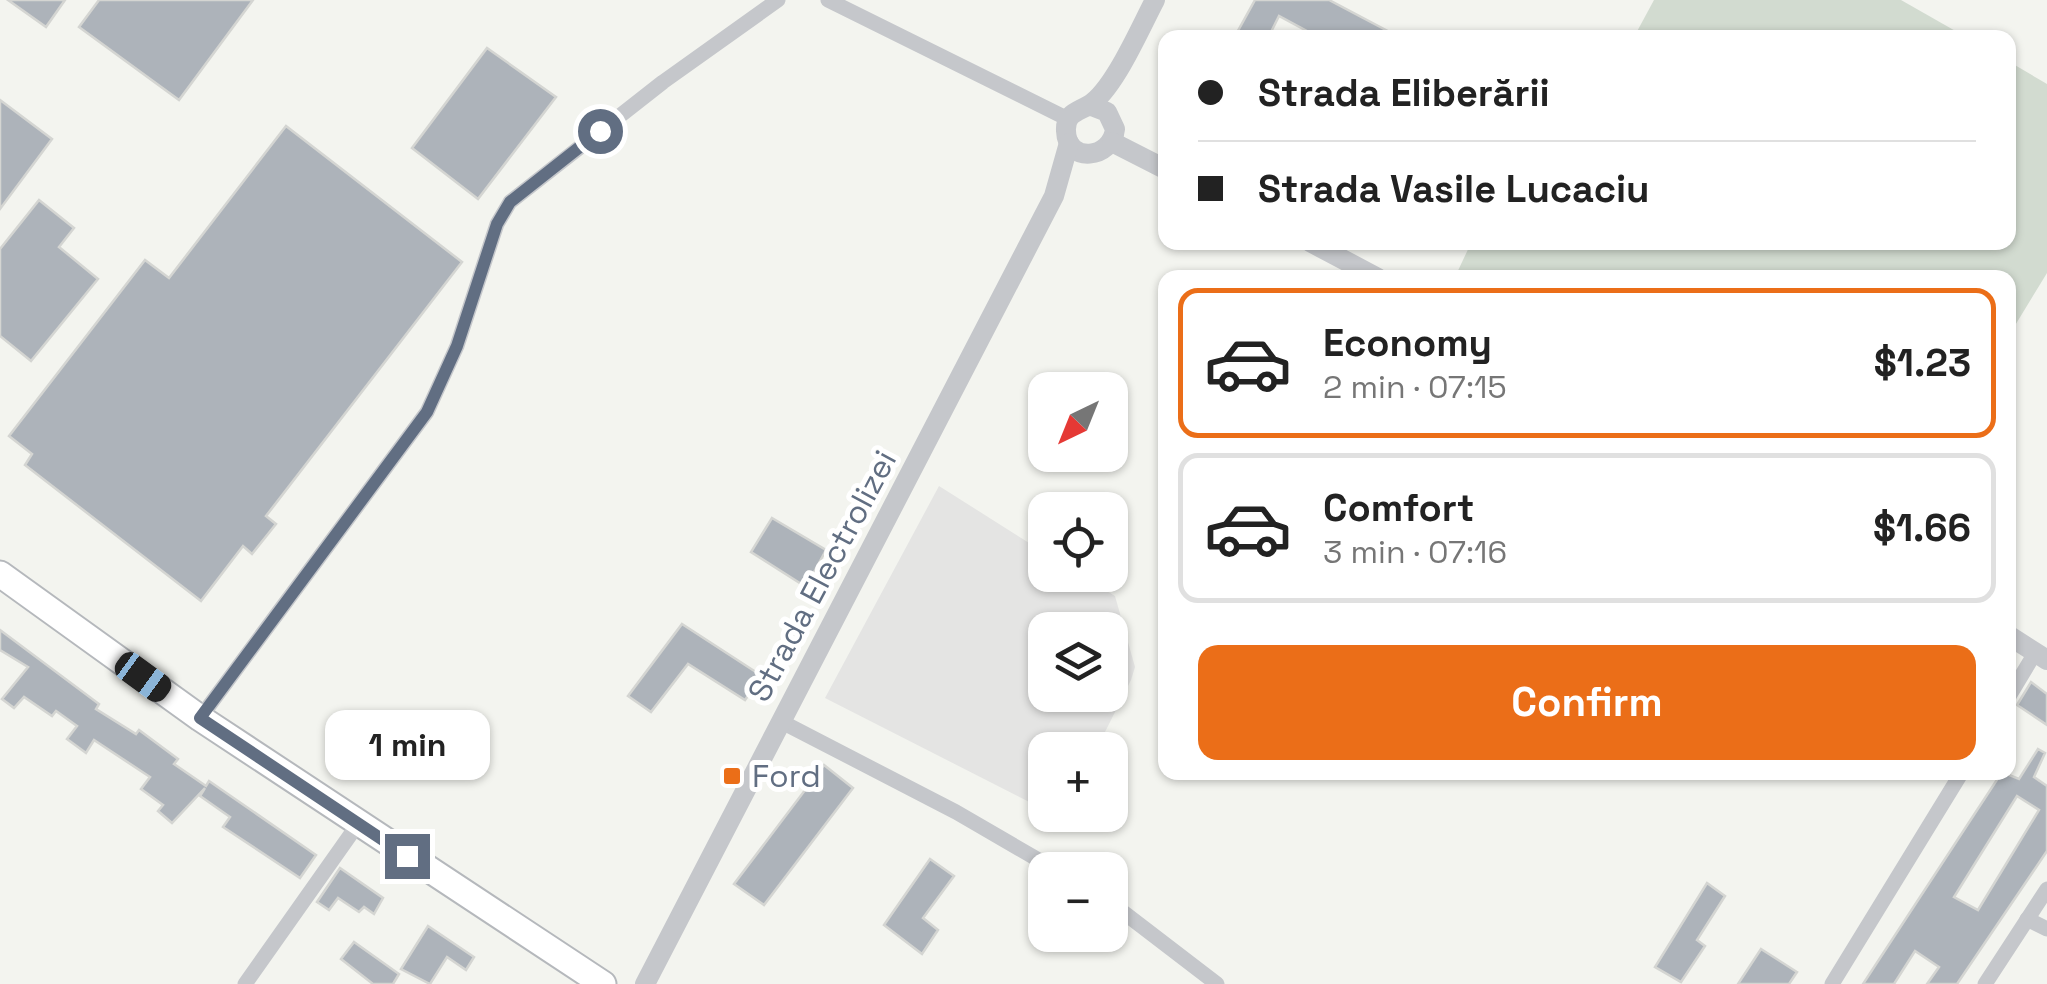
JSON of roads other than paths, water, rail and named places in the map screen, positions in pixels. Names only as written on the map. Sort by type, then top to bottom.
[{"type":"main road","points":[[0,574],[200,718],[603,984]]},
{"type":"street","points":[[200,718],[427,412],[457,346],[497,224],[510,202],[663,82],[778,0]]},
{"type":"street","points":[[828,0],[1068,119]]},
{"type":"street","points":[[1089,106],[1119,69],[1155,0]]},
{"type":"street","points":[[1111,116],[1099,107],[1077,110],[1068,119],[1069,143],[1089,155],[1103,152],[1112,142],[1115,129],[1111,116],[1119,69]]},
{"type":"street","points":[[1112,142],[1158,165]]},
{"type":"street","name":"Strada Electrolizei","points":[[645,984],[1054,196],[1069,143]]},
{"type":"street","name":"Strada Electrolizei","points":[[1054,196],[1089,155]]},
{"type":"street","points":[[1325,250],[1363,270]]},
{"type":"street","points":[[2016,639],[2041,656],[2016,688]]},
{"type":"street","points":[[780,721],[1028,854]]},
{"type":"street","points":[[1832,984],[1957,780]]},
{"type":"street","points":[[245,984],[358,824]]},
{"type":"street","points":[[1985,984],[2047,890]]},
{"type":"street","points":[[1128,916],[1218,984]]},
{"type":"street","points":[[2028,918],[2047,929]]},
{"type":"place","name":"Ford","points":[[732,776]]}]
